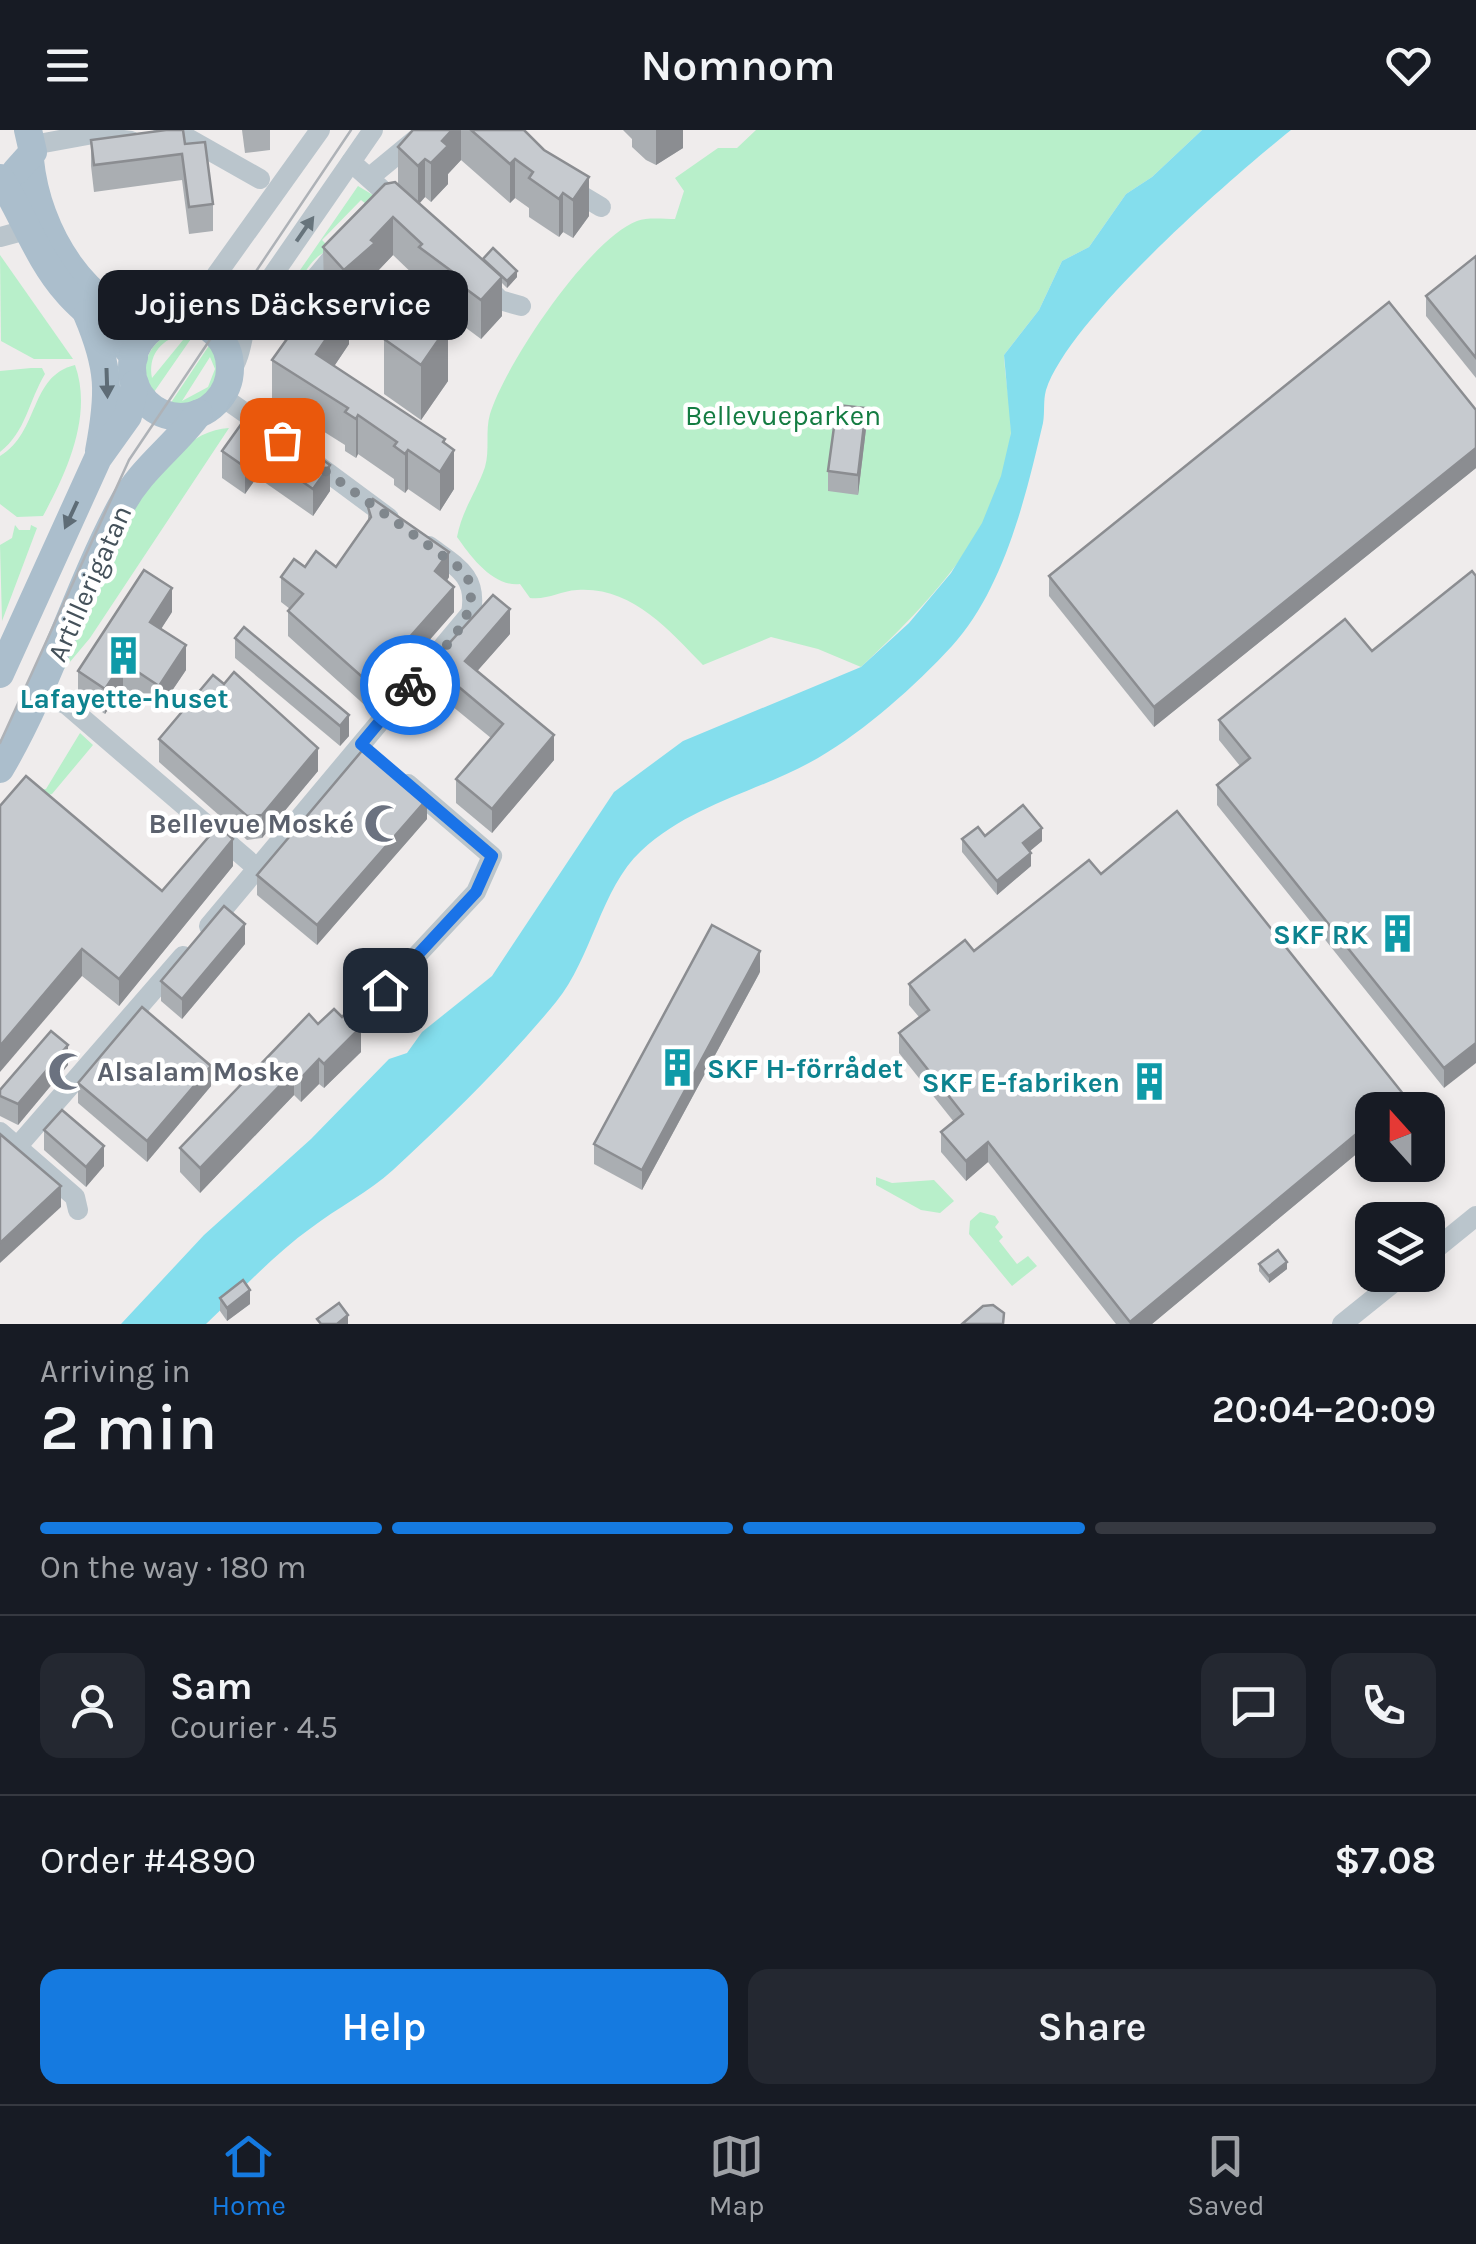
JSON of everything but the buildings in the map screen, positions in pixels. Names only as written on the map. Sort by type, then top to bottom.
[{"type":"main road","points":[[30,145],[32,189],[46,226],[81,278],[123,317],[201,324],[218,337],[227,354],[216,394],[184,417],[162,414],[146,403],[122,340],[86,312],[13,233],[0,175],[15,172],[30,145]]},
{"type":"main road","points":[[86,312],[107,368],[109,391],[98,458]]},
{"type":"main road","name":"Artillerigatan","points":[[0,674],[98,458],[128,416],[142,338],[171,323]]},
{"type":"main road","name":"Artillerigatan","points":[[0,769],[41,693],[120,507],[146,468],[216,394]]},
{"type":"street","points":[[171,323],[320,130]]},
{"type":"street","points":[[18,1147],[258,869],[375,756],[470,613],[475,594],[464,571],[216,394],[239,355],[240,334],[250,308],[373,130]]},
{"type":"street","points":[[370,177],[427,130]]},
{"type":"street","points":[[30,145],[103,131],[108,138],[123,142],[184,136],[260,179]]},
{"type":"street","points":[[351,162],[370,177],[385,204],[412,216]]},
{"type":"street","points":[[554,178],[601,207]]},
{"type":"street","points":[[284,316],[308,283],[352,237]]},
{"type":"street","points":[[474,276],[500,300],[521,306]]},
{"type":"street","points":[[41,693],[68,705],[258,869]]},
{"type":"street","points":[[362,1014],[476,892],[492,856],[375,756]]},
{"type":"street","points":[[0,1132],[76,1197],[78,1210]]},
{"type":"street","points":[[1445,1241],[1476,1216]]},
{"type":"street","points":[[1342,1324],[1382,1292]]},
{"type":"green space","name":"Bellevueparken","points":[[756,130],[1202,130],[1152,177],[1126,194],[1089,247],[1062,261],[1039,310],[1004,355],[1011,431],[1007,465],[996,498],[959,562],[910,619],[861,667],[818,649],[771,637],[703,665],[662,624],[631,602],[615,595],[577,590],[530,598],[520,584],[492,576],[457,537],[485,467],[490,414],[512,366],[551,306],[595,252],[617,233],[641,220],[675,219],[684,191],[675,178],[718,148],[737,148]]},
{"type":"green space","points":[[358,186],[373,195],[370,207],[361,200],[322,240],[331,249],[309,266],[286,305],[276,305]]},
{"type":"green space","points":[[0,255],[73,359],[34,359],[1,341]]},
{"type":"green space","points":[[402,303],[411,311],[400,305],[399,316],[413,346],[372,319],[370,312]]},
{"type":"green space","points":[[176,331],[195,333],[154,392],[146,364],[152,348]],"holes":[[[180,335],[183,340],[152,378],[157,351],[166,341]]]},
{"type":"green space","points":[[210,344],[219,363],[213,388],[189,406],[170,404]],"holes":[[[210,357],[215,369],[208,387],[182,401]]]},
{"type":"green space","points":[[75,365],[80,384],[79,423],[61,481],[43,516],[17,517],[0,504],[0,456],[22,433],[50,380]]},
{"type":"green space","points":[[42,368],[45,374],[21,425],[0,452],[0,371]]},
{"type":"green space","points":[[229,428],[90,638],[64,669],[62,663],[106,561],[148,487],[173,457],[200,437]]},
{"type":"green space","points":[[15,525],[19,530],[30,530],[31,525],[37,528],[2,621],[0,545],[12,538]]},
{"type":"green space","points":[[80,733],[93,745],[52,794],[30,800],[20,792],[46,789]]},
{"type":"green space","points":[[876,1177],[892,1183],[934,1180],[954,1201],[940,1213],[921,1210],[876,1185]]},
{"type":"green space","points":[[980,1212],[995,1216],[999,1222],[995,1227],[1003,1237],[999,1241],[1017,1264],[1028,1256],[1037,1266],[1012,1286],[969,1234],[970,1221]]},
{"type":"water","points":[[1202,130],[1291,130],[1154,252],[1085,326],[1061,360],[1046,390],[1043,423],[1011,541],[986,597],[952,646],[889,706],[836,747],[796,770],[704,809],[641,851],[616,884],[568,984],[518,1046],[393,1170],[297,1239],[206,1324],[121,1324],[204,1235],[311,1139],[389,1059],[407,1053],[422,1032],[492,976],[614,792],[683,741],[861,667],[909,623],[951,573],[982,523],[1001,476],[1011,433],[1004,355],[1039,310],[1062,261],[1089,247],[1126,194],[1152,177]]},
{"type":"tram line","points":[[0,743],[129,460],[351,130]]},
{"type":"way so far","points":[[282,440],[464,571],[470,581],[475,594],[470,613],[410,685]]},
{"type":"place","name":"Jojjens Däckservice","points":[[282,440]]},
{"type":"place","name":"Lafayette-huset","points":[[124,655]]},
{"type":"place","name":"Bellevue Moské","points":[[384,823]]},
{"type":"place","name":"SKF RK","points":[[1398,934]]},
{"type":"place","name":"SKF H-förrådet","points":[[677,1068]]},
{"type":"place","name":"Alsalam Moske","points":[[67,1071]]},
{"type":"place","name":"SKF E-fabriken","points":[[1150,1082]]},
{"type":"route","points":[[385,990],[476,892],[492,856],[361,744],[410,685]]}]
